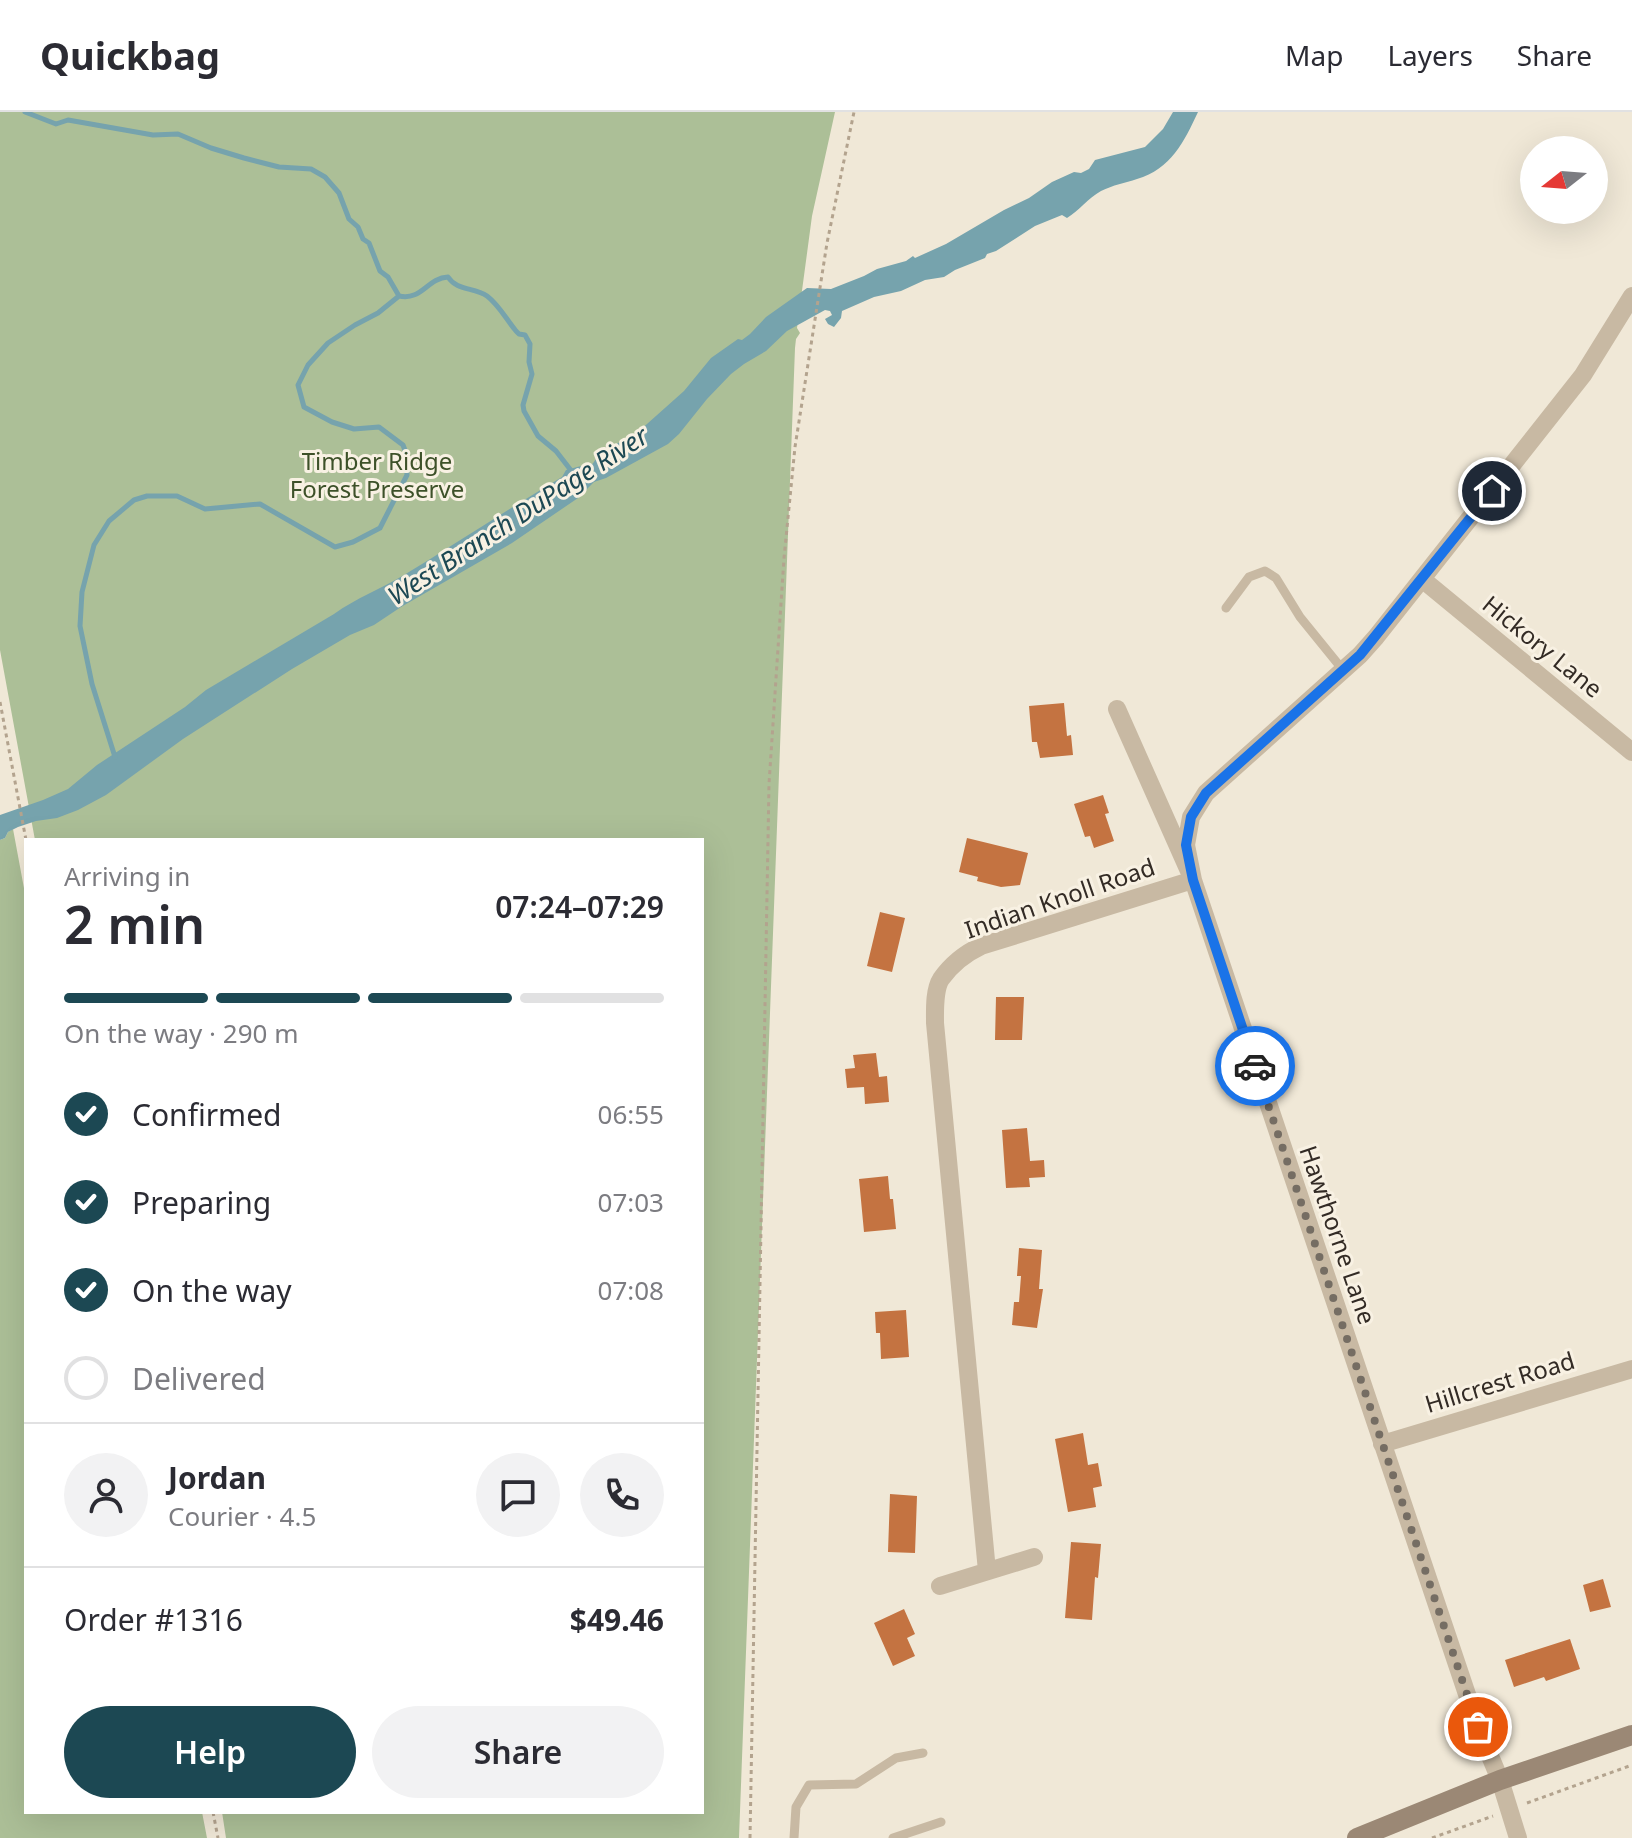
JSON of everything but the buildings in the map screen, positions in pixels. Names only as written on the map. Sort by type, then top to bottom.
[{"type":"street","name":"Indian Knoll Road","points":[[987,1571],[935,1023],[940,981],[966,954],[981,946],[1193,880],[1186,845],[1191,817],[1206,793],[1376,637],[1583,375],[1632,296]]},
{"type":"street","name":"Hickory Lane","points":[[1422,579],[1632,752]]},
{"type":"street","name":"Hawthorne Lane","points":[[1117,709],[1193,880],[1518,1838]]},
{"type":"street","name":"Hillcrest Road","points":[[1382,1444],[1632,1369]]},
{"type":"street","points":[[940,1586],[1034,1557]]},
{"type":"street","points":[[1357,1838],[1500,1780],[1632,1735]]},
{"type":"lane","points":[[1226,608],[1249,577],[1265,571],[1276,578],[1300,617],[1343,670]]},
{"type":"lane","points":[[794,1838],[796,1807],[809,1785],[856,1784],[896,1758],[923,1753]]},
{"type":"lane","points":[[893,1838],[941,1822]]},
{"type":"path","points":[[750,1838],[769,784],[784,558],[795,447],[827,243],[854,112]]},
{"type":"path","points":[[0,702],[26,838]]},
{"type":"path","points":[[1432,1838],[1632,1765]]},
{"type":"path","points":[[213,1814],[218,1838]]},
{"type":"green space","name":"Timber Ridge Forest Preserve","points":[[0,112],[835,112],[812,216],[797,328],[800,333],[795,348],[739,1838],[226,1838],[222,1814],[704,1814],[704,838],[35,838],[0,650]]},
{"type":"green space","points":[[13,829],[24,888],[24,1814],[202,1814],[207,1838],[0,1838],[0,840]]},
{"type":"water","name":"West Branch DuPage River","points":[[1173,112],[1198,112],[1182,144],[1159,169],[1101,191],[1067,218],[1062,215],[1035,226],[985,258],[944,277],[874,297],[842,311],[834,327],[825,319],[832,315],[825,310],[787,331],[766,351],[731,374],[668,444],[594,482],[578,498],[512,543],[374,625],[350,635],[292,669],[183,739],[106,795],[57,818],[18,827],[0,840],[0,815],[68,789],[97,765],[206,690],[424,563],[562,477],[566,470],[591,466],[602,452],[638,432],[684,391],[711,358],[738,339],[742,340],[766,317],[807,288],[831,289],[946,244],[1052,182],[1089,169],[1095,160],[1145,147],[1163,129]]},
{"type":"waterway","name":"West Branch DuPage River","points":[[25,112],[56,124],[68,120],[153,135],[178,134],[244,158],[279,167],[311,169],[325,177],[339,193],[349,219],[369,243],[380,271],[388,277],[399,296],[413,295],[448,277],[456,285],[487,296],[516,331],[525,335],[530,344],[532,374],[524,411],[538,436],[556,451],[573,473]]},
{"type":"waterway","points":[[115,757],[92,684],[80,626],[82,592],[94,545],[109,521],[134,500],[147,496],[177,496],[205,509],[260,504],[335,547],[380,528],[407,475],[403,445],[379,427],[354,429],[332,422],[304,407],[298,385],[308,365],[328,343],[378,313],[399,296]]},
{"type":"way so far","points":[[1255,1066],[1478,1727]]},
{"type":"route","points":[[1255,1066],[1193,880],[1186,845],[1191,817],[1206,793],[1360,655],[1492,491]]}]
